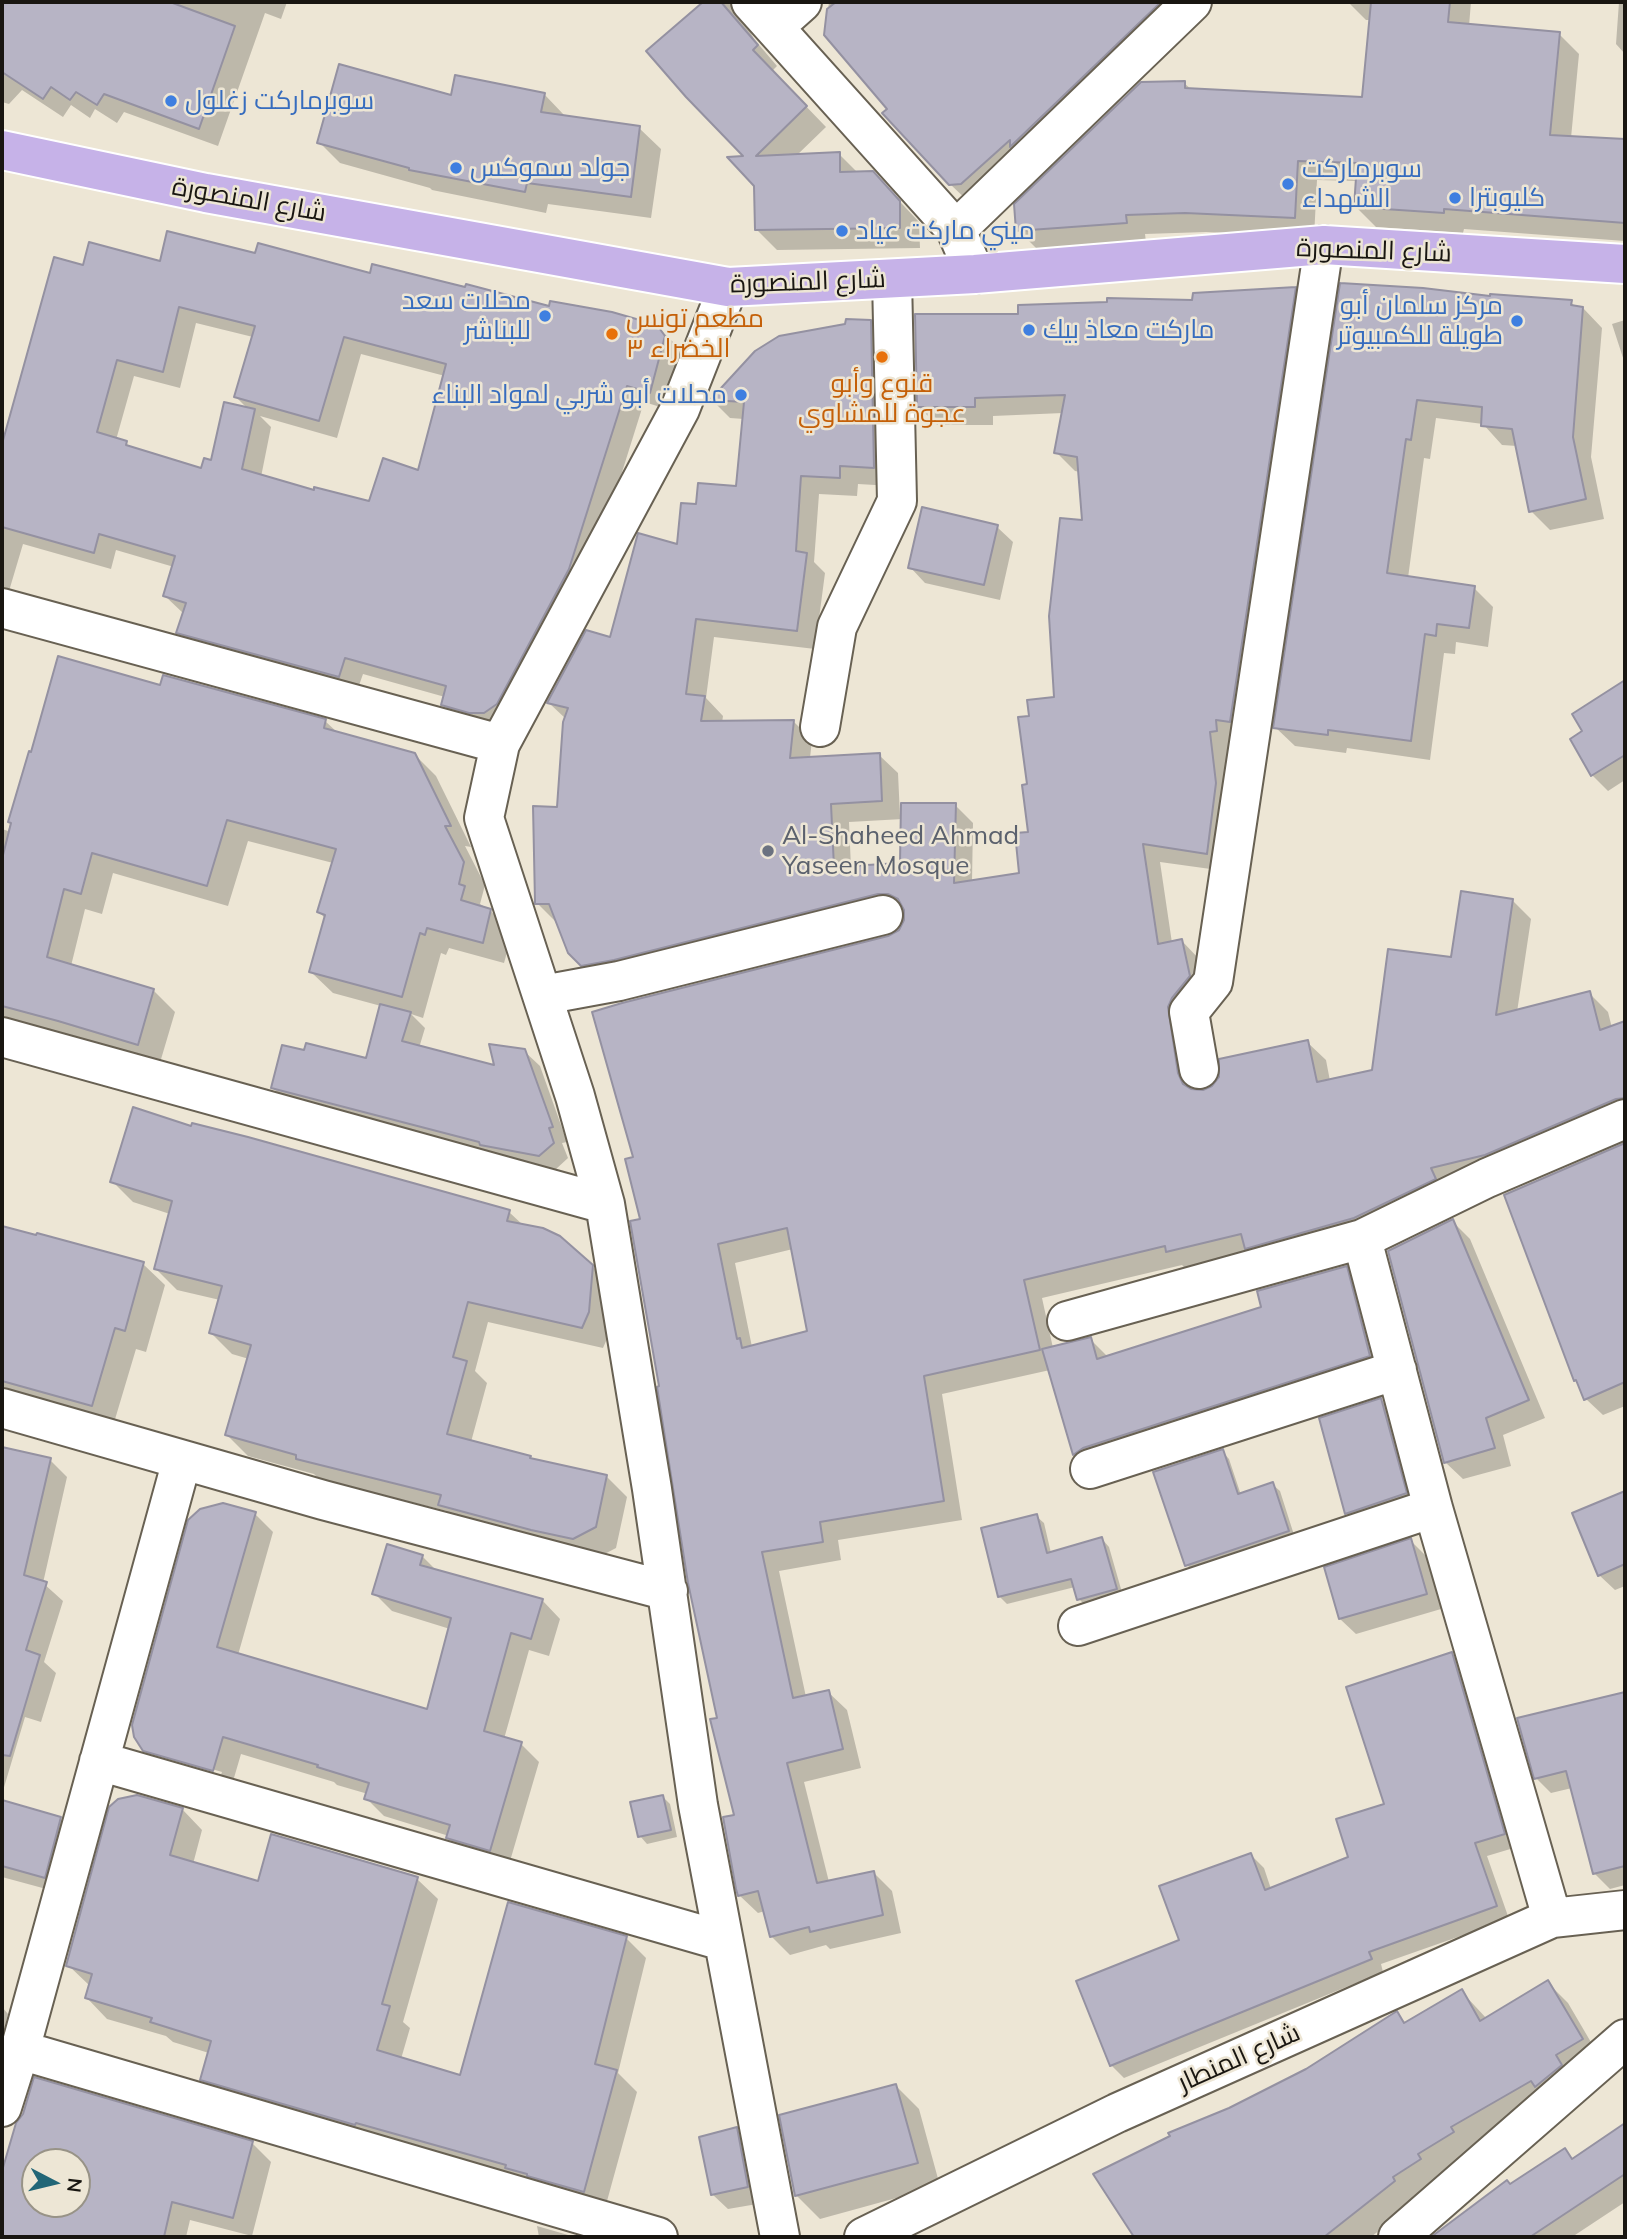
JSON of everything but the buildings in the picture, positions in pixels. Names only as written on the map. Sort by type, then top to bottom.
[{"type":"main road","name":"شارع المنصورة","points":[[2,150],[206,193],[728,287],[975,274],[1324,245],[1625,264]]},
{"type":"street","points":[[802,2],[762,14],[956,230],[975,274]]},
{"type":"street","points":[[956,230],[1192,2]]},
{"type":"street","points":[[1199,1069],[1189,1012],[1213,982],[1324,245]]},
{"type":"street","points":[[820,727],[836,627],[897,501],[892,279]]},
{"type":"street","points":[[728,287],[680,409],[500,744],[484,818],[576,1097],[605,1204],[668,1591],[698,1805],[780,2237]]},
{"type":"street","points":[[2,608],[500,744]]},
{"type":"street","points":[[543,995],[619,981],[883,915]]},
{"type":"street","points":[[2,1037],[605,1204]]},
{"type":"street","points":[[1068,1321],[1362,1239],[1488,1178],[1625,1119]]},
{"type":"street","points":[[1362,1239],[1433,1508],[1552,1918]]},
{"type":"street","points":[[1090,1469],[1397,1370]]},
{"type":"street","points":[[2,1408],[323,1500],[668,1591]]},
{"type":"street","points":[[2,2107],[20,2050],[181,1460]]},
{"type":"street","points":[[1078,1626],[1433,1508]]},
{"type":"street","points":[[99,1760],[723,1941]]},
{"type":"street","name":"شارع المنطار","points":[[864,2237],[1117,2113],[1552,1918],[1625,1910]]},
{"type":"street","points":[[1398,2237],[1625,2039]]},
{"type":"street","points":[[20,2050],[658,2237]]},
{"type":"place","name":"سوبرماركت زغلول","points":[[171,101]]},
{"type":"place","name":"جولد سموكس","points":[[456,168]]},
{"type":"place","name":"سوبرماركت الشهداء","points":[[1288,184]]},
{"type":"place","name":"كليوبترا","points":[[1455,198]]},
{"type":"place","name":"ميني ماركت عياد","points":[[842,231]]},
{"type":"place","name":"محلات سعد للبناشر","points":[[545,316]]},
{"type":"place","name":"مركز سلمان أبو طويلة للكمبيوتر","points":[[1517,321]]},
{"type":"place","name":"ماركت معاذ بيك","points":[[1029,330]]},
{"type":"place","name":"مطعم تونس الخضراء ٣","points":[[612,334]]},
{"type":"place","name":"قنوع وأبو عجوة للمشاوي","points":[[882,357]]},
{"type":"place","name":"محلات أبو شربي لمواد البناء","points":[[741,395]]},
{"type":"place","name":"Al-Shaheed Ahmad Yaseen Mosque","points":[[768,851]]}]
